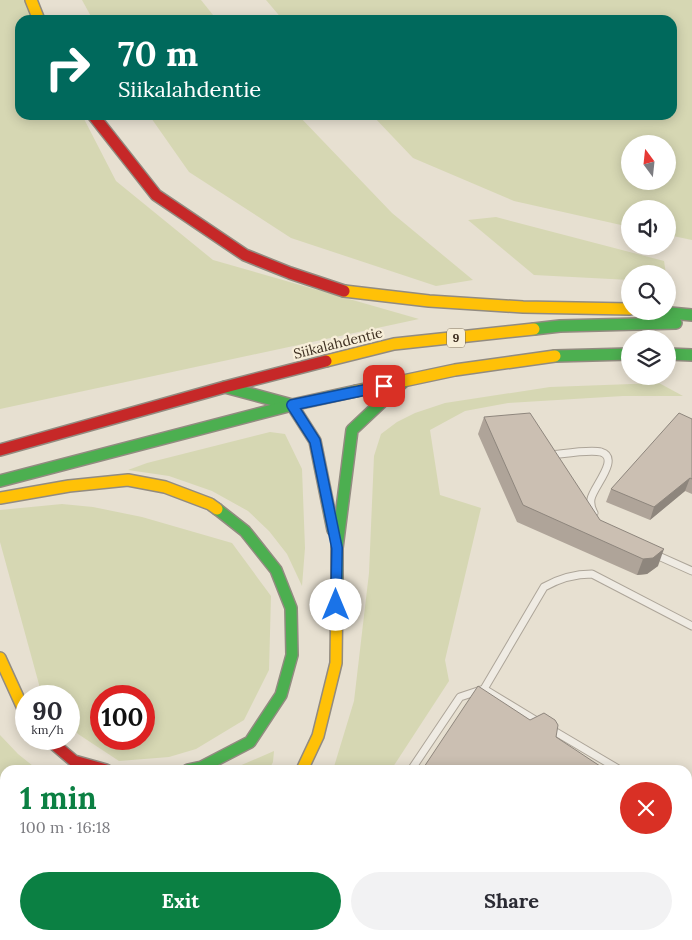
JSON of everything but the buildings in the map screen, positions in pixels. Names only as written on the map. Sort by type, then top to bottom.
[{"type":"main road","points":[[31,0],[38,15]]},
{"type":"main road","points":[[98,120],[156,195],[244,254],[290,273],[348,292],[429,301],[523,307],[621,310]]},
{"type":"main road","points":[[676,314],[692,315]]},
{"type":"main road","name":"Siikalahdentie","points":[[0,450],[225,387],[394,344],[560,326],[692,323]]},
{"type":"main road","points":[[0,481],[292,405],[455,370],[563,356],[621,354]]},
{"type":"main road","points":[[676,354],[692,355]]},
{"type":"main road","points":[[304,765],[318,736],[336,663],[337,548],[352,430],[403,382]]},
{"type":"main road","points":[[225,387],[292,405],[315,441],[337,548]]},
{"type":"main road","points":[[0,498],[69,486],[128,480],[165,487],[210,504],[246,531],[276,570],[290,608],[292,655],[281,695],[250,742],[206,765]]},
{"type":"main road","points":[[0,658],[15,691]]},
{"type":"main road","points":[[61,750],[74,761],[88,765]]},
{"type":"lane","points":[[541,456],[594,451],[606,455],[608,466],[591,497],[592,516],[599,522]]},
{"type":"lane","points":[[648,551],[692,572]]},
{"type":"lane","points":[[648,561],[656,555]]},
{"type":"lane","points":[[414,765],[460,697],[484,689],[544,587],[558,579],[578,574],[592,574],[692,626]]},
{"type":"lane","points":[[484,689],[612,765]]},
{"type":"green space","points":[[0,0],[24,0],[32,15],[15,15],[15,120],[85,120],[116,181],[213,260],[419,319],[0,409]]},
{"type":"green space","points":[[82,0],[201,0],[213,15],[90,15]]},
{"type":"green space","points":[[266,0],[692,0],[692,240],[676,237],[676,200],[621,200],[621,225],[514,201],[413,158],[377,120],[677,120],[677,15],[279,15]]},
{"type":"green space","points":[[153,120],[303,120],[392,213],[473,280],[436,286],[291,238],[189,172]]},
{"type":"green space","points":[[496,217],[621,250],[621,255],[641,255],[664,261],[665,265],[621,265],[621,280],[534,275],[468,220]]},
{"type":"green space","points":[[621,384],[663,385],[683,396],[623,396],[508,403],[465,411],[430,430],[440,495],[481,508],[445,660],[449,681],[394,765],[335,765],[354,701],[369,573],[374,456],[381,434],[397,422],[415,413],[445,403],[550,387]]},
{"type":"green space","points":[[270,432],[285,434],[302,469],[305,548],[302,586],[287,554],[269,531],[248,511],[212,491],[169,476],[128,470],[147,463]]},
{"type":"green space","points":[[62,504],[93,507],[142,517],[232,543],[271,596],[269,670],[244,720],[196,749],[169,757],[119,761],[102,750],[155,750],[155,685],[90,685],[90,742],[80,735],[80,685],[39,685],[0,542],[0,510]]},
{"type":"green space","points":[[0,735],[32,765],[0,765]]},
{"type":"green space","points":[[274,751],[272,765],[242,765]]},
{"type":"traffic: fast","points":[[676,314],[692,315]]},
{"type":"traffic: fast","points":[[534,329],[560,326],[676,323]]},
{"type":"traffic: fast","points":[[555,356],[621,354]]},
{"type":"traffic: fast","points":[[676,354],[692,355]]},
{"type":"traffic: fast","points":[[337,584],[337,548],[352,430],[403,382]]},
{"type":"traffic: fast","points":[[225,387],[292,405],[315,441],[333,530]]},
{"type":"traffic: fast","points":[[0,481],[292,405],[356,391]]},
{"type":"traffic: fast","points":[[206,765],[250,742],[281,695],[292,655],[291,608],[276,570],[245,531],[217,509]]},
{"type":"traffic: slow","points":[[31,0],[37,15]]},
{"type":"traffic: slow","points":[[344,291],[429,301],[523,307],[621,309]]},
{"type":"traffic: slow","points":[[326,361],[394,344],[534,329]]},
{"type":"traffic: slow","points":[[356,391],[455,370],[555,356]]},
{"type":"traffic: slow","points":[[0,498],[69,486],[128,480],[165,487],[210,504],[217,509]]},
{"type":"traffic: slow","points":[[304,765],[318,736],[336,663],[337,584]]},
{"type":"traffic: slow","points":[[0,658],[15,691]]},
{"type":"traffic: jam","points":[[97,120],[156,195],[245,255],[290,273],[344,291]]},
{"type":"traffic: jam","points":[[0,450],[225,387],[326,361]]},
{"type":"traffic: jam","points":[[61,750],[74,761],[88,765]]},
{"type":"route","points":[[336,605],[337,548],[315,441],[292,405],[384,386]]}]
